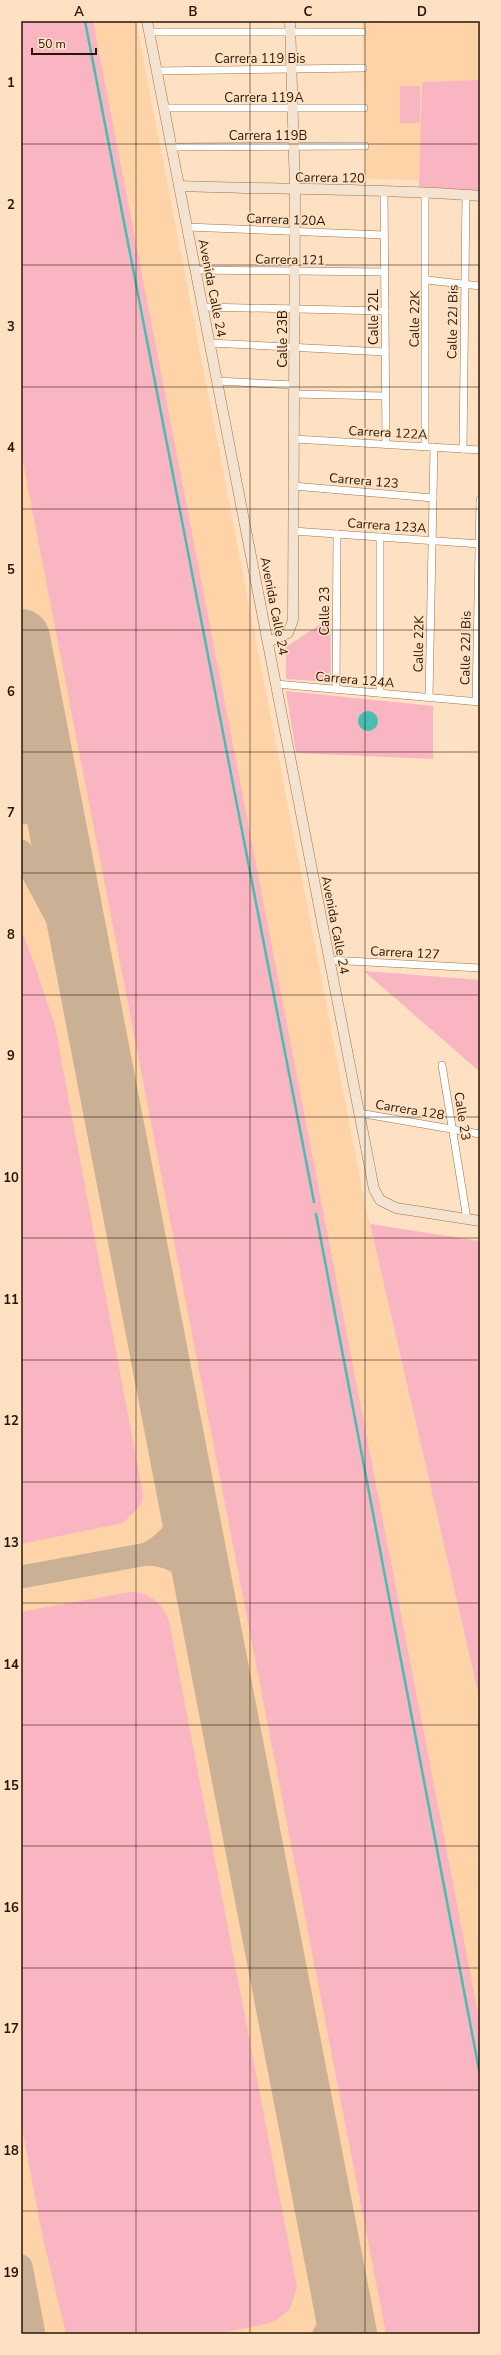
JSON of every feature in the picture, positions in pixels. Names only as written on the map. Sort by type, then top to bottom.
[{"type":"main road","name":"Avenida Calle 24","points":[[147,21],[329,960],[377,1196],[385,1203],[396,1208],[467,1219]]},
{"type":"main road","name":"Calle 23B","points":[[268,642],[284,636],[293,624],[295,190],[290,21]]},
{"type":"main road","name":"Carrera 120","points":[[179,186],[425,192],[480,196]]},
{"type":"main road","points":[[467,1219],[480,1221]]},
{"type":"street","points":[[149,32],[362,32]]},
{"type":"street","name":"Carrera 119 Bis","points":[[157,71],[363,68]]},
{"type":"street","name":"Carrera 119A","points":[[164,108],[364,108]]},
{"type":"street","name":"Carrera 119B","points":[[172,148],[365,146]]},
{"type":"street","name":"Calle 22L","points":[[384,191],[386,444]]},
{"type":"street","name":"Calle 22K","points":[[425,192],[427,280],[425,446]]},
{"type":"street","name":"Calle 22J Bis","points":[[463,449],[466,195]]},
{"type":"street","name":"Carrera 120A","points":[[188,227],[384,235]]},
{"type":"street","name":"Carrera 121","points":[[195,270],[385,272]]},
{"type":"street","points":[[427,280],[480,286]]},
{"type":"street","points":[[203,307],[385,311]]},
{"type":"street","points":[[210,343],[385,352]]},
{"type":"street","points":[[217,381],[294,390],[385,396]]},
{"type":"street","name":"Carrera 122A","points":[[294,439],[480,450]]},
{"type":"street","name":"Calle 22K","points":[[429,697],[434,447]]},
{"type":"street","name":"Carrera 123","points":[[293,486],[433,498]]},
{"type":"street","name":"Calle 22J Bis","points":[[478,702],[480,500]]},
{"type":"street","name":"Carrera 123A","points":[[293,531],[480,544]]},
{"type":"street","name":"Calle 23","points":[[336,689],[337,534]]},
{"type":"street","points":[[380,537],[380,693]]},
{"type":"street","name":"Carrera 124A","points":[[276,684],[478,702]]},
{"type":"street","name":"Carrera 127","points":[[329,960],[480,968]]},
{"type":"street","name":"Calle 23","points":[[442,1065],[467,1219]]},
{"type":"street","name":"Carrera 128","points":[[359,1113],[480,1134]]},
{"type":"shaded area","points":[[21,21],[136,21],[365,1204],[480,1701],[480,2334],[21,2334]]},
{"type":"shaded area","points":[[21,21],[93,21],[480,2023],[480,2334],[386,2334],[21,452]]},
{"type":"shaded area","points":[[362,21],[480,21],[480,80],[422,83],[420,180],[366,179]]},
{"type":"shaded area","points":[[480,80],[480,191],[419,188],[422,82]]},
{"type":"shaded area","points":[[400,86],[420,86],[420,123],[400,123]]},
{"type":"shaded area","points":[[330,618],[331,682],[286,679],[286,647]]},
{"type":"shaded area","points":[[286,691],[433,706],[433,759],[296,753]]},
{"type":"shaded area","points":[[21,930],[33,960],[55,1026],[143,1495],[141,1505],[123,1523],[21,1544]]},
{"type":"shaded area","points":[[364,971],[480,980],[480,1072]]},
{"type":"shaded area","points":[[370,1224],[480,1241],[480,1701]]},
{"type":"shaded area","points":[[130,1592],[149,1596],[163,1609],[169,1621],[297,2287],[290,2309],[275,2321],[214,2334],[66,2334],[43,2239],[21,2123],[21,1612]]},
{"type":"water","points":[[368,711],[375,714],[378,721],[375,728],[368,731],[361,728],[358,721],[361,714]]},
{"type":"waterway","points":[[85,21],[314,1202]]},
{"type":"waterway","points":[[316,1214],[480,2075]]},
{"type":"taxiway","points":[[21,813],[35,808],[39,803],[44,789],[46,767]]},
{"type":"taxiway","points":[[21,851],[58,920],[93,1014]]},
{"type":"taxiway","points":[[21,1577],[147,1554],[164,1543],[175,1530],[186,1495]]},
{"type":"taxiway","points":[[147,1554],[167,1557],[175,1561],[189,1571],[206,1595]]},
{"type":"taxiway","points":[[21,2266],[34,2334]]},
{"type":"taxiway","points":[[324,2334],[332,2323],[340,2290]]},
{"type":"runway","points":[[21,638],[348,2334]]}]
